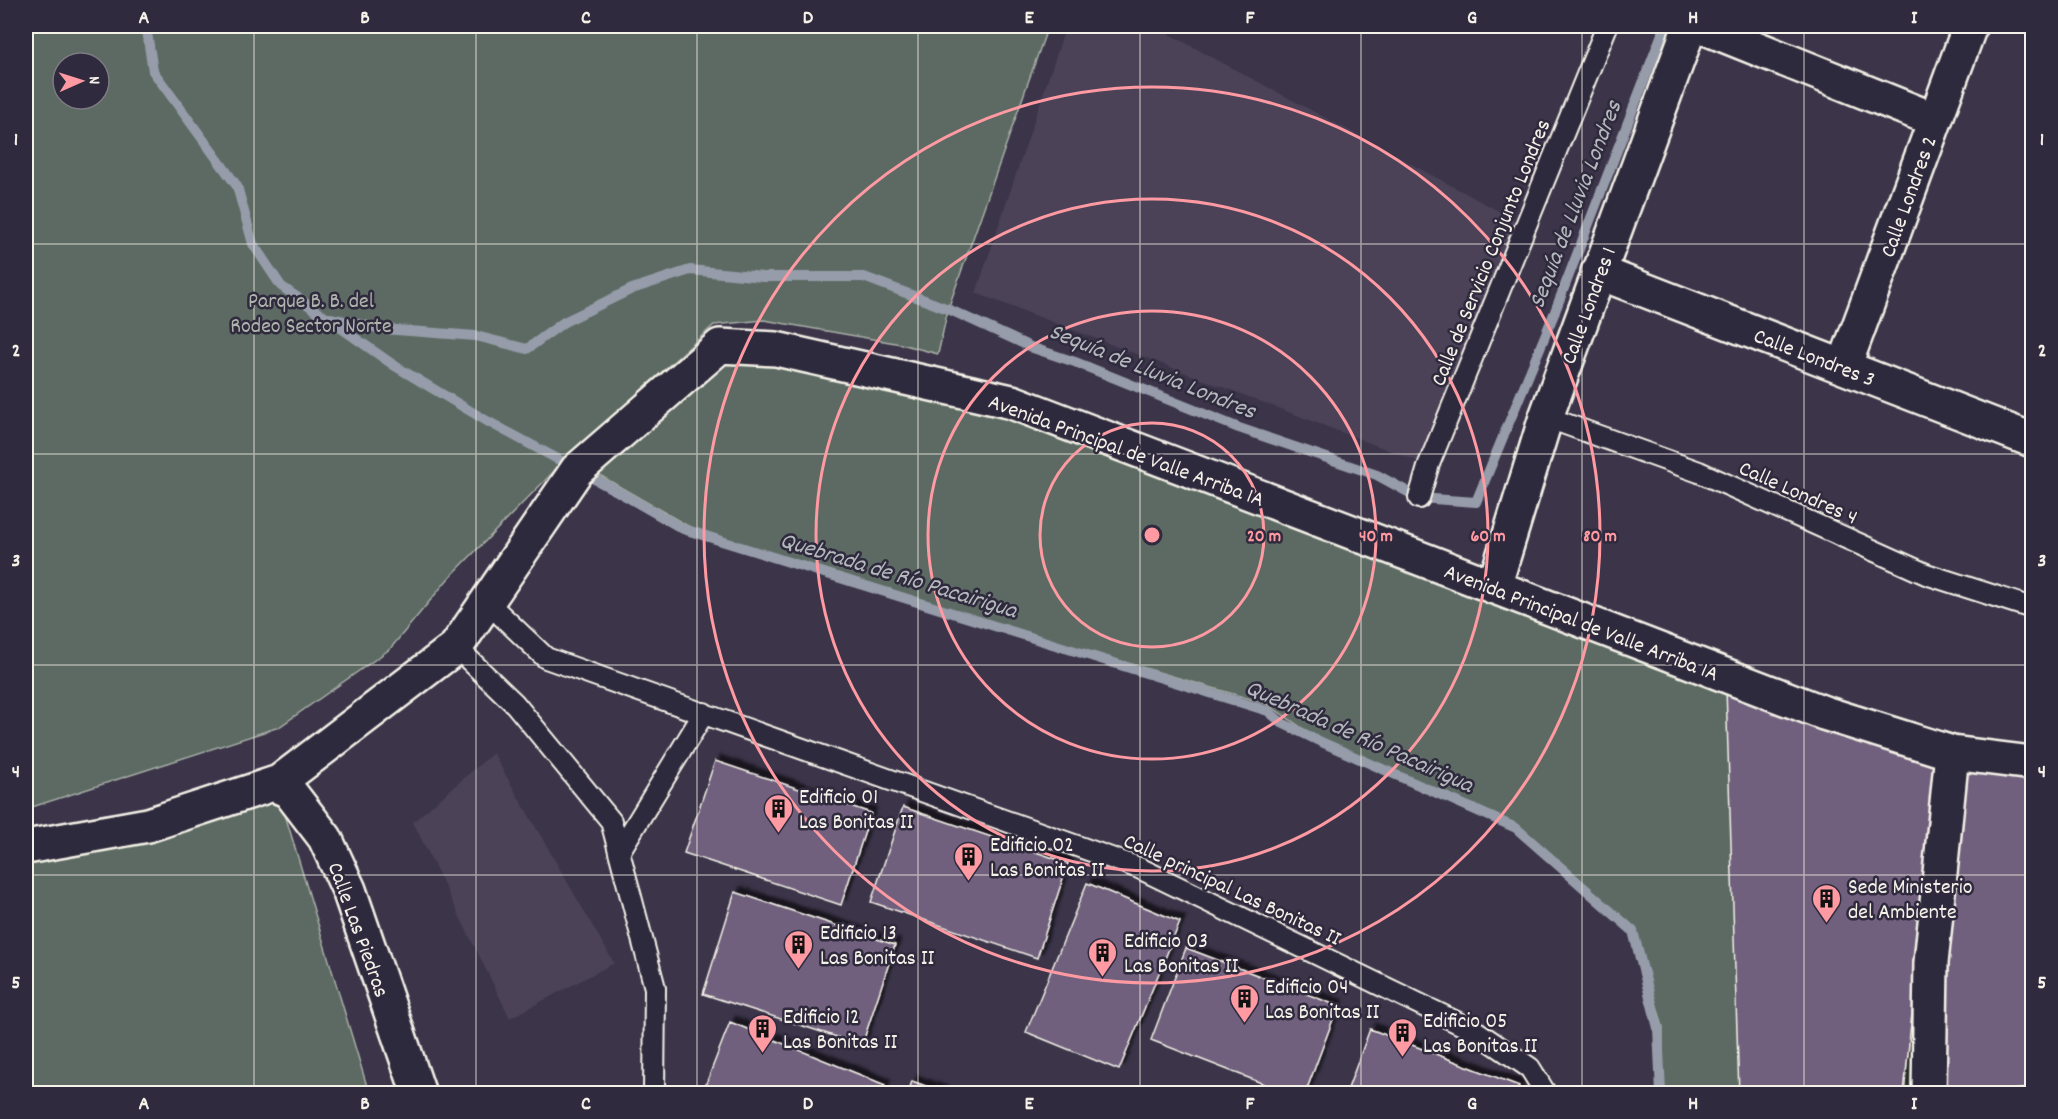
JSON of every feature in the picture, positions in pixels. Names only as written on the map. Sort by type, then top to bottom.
[{"type":"street","name":"Calle Londres 1","points":[[1494,587],[1546,417],[1690,26]]},
{"type":"street","points":[[1701,26],[1935,120]]},
{"type":"street","name":"Calle Londres 2","points":[[1844,368],[1970,26]]},
{"type":"street","name":"Calle Londres 3","points":[[1598,272],[2032,440]]},
{"type":"street","name":"Avenida Principal de Valle Arriba 1A","points":[[26,847],[148,825],[279,782],[456,647],[577,470],[720,346],[776,349],[1012,402],[1824,713],[1952,753],[2032,763]]},
{"type":"street","points":[[1929,1094],[1931,963],[1952,753]]},
{"type":"street","name":"Calle Las Piedras","points":[[273,784],[289,791],[325,838],[349,890],[419,1094]]},
{"type":"lane","name":"Calle de Servicio Conjunto Londres","points":[[1419,498],[1429,464],[1607,26]]},
{"type":"lane","name":"Calle Londres 4","points":[[1546,417],[1699,472],[1926,574],[2032,608]]},
{"type":"lane","name":"Calle principal Las Bonitas II","points":[[486,601],[546,658],[1139,868],[1477,1032],[1530,1068],[1546,1094]]},
{"type":"lane","points":[[456,647],[515,704],[611,821],[655,988],[654,1094]]},
{"type":"lane","points":[[619,852],[704,713]]},
{"type":"shaded area","points":[[1066,26],[1154,26],[1517,221],[1417,461],[976,293]]},
{"type":"shaded area","points":[[493,753],[614,963],[510,1018],[413,822]]},
{"type":"green space","name":"Parque B. B. del Rodeo Sector Norte","points":[[26,26],[1048,26],[948,309],[938,354],[901,344],[764,320],[714,325],[574,451],[448,579],[390,649],[279,727],[26,809]]},
{"type":"green space","points":[[723,352],[767,354],[1084,436],[1937,764],[1929,1093],[1663,1093],[1663,1027],[1635,928],[1518,825],[1314,736],[1267,704],[907,598],[688,526],[589,469]]},
{"type":"green space","points":[[280,798],[369,1093],[26,1093],[26,861]]},
{"type":"building","name":"Sede Ministerio del Ambiente","points":[[1726,688],[1937,764],[1904,1093],[1739,1094]]},
{"type":"building","name":"Edificio 01 Las Bonitas II","points":[[715,761],[871,813],[841,905],[684,853]]},
{"type":"building","points":[[1967,763],[2032,770],[2032,1088],[1967,1094],[1929,1094]]},
{"type":"building","name":"Edificio 02 Las Bonitas II","points":[[903,807],[1068,863],[1037,958],[871,902]]},
{"type":"building","name":"Edificio 03 Las Bonitas II","points":[[1087,883],[1180,922],[1119,1070],[1026,1032]]},
{"type":"building","name":"Edificio 13 Las Bonitas II","points":[[735,892],[895,945],[862,1045],[703,994]]},
{"type":"building","name":"Edificio 04 Las Bonitas II","points":[[1186,948],[1338,1006],[1305,1094],[1290,1094],[1151,1040]]},
{"type":"building","name":"Edificio 12 Las Bonitas II","points":[[730,1022],[885,1085],[881,1094],[702,1094]]},
{"type":"building","name":"Edificio 05 Las Bonitas II","points":[[1370,1029],[1519,1086],[1516,1094],[1346,1094]]},
{"type":"building","points":[[912,1081],[947,1094],[908,1094]]},
{"type":"building","points":[[2032,1088],[2032,1094],[1967,1094]]},
{"type":"waterway","name":"Quebrada de Río Pacairigua","points":[[146,26],[153,71],[237,186],[253,244],[281,286],[395,366],[487,421],[683,529],[1268,711],[1282,723],[1319,741],[1516,828],[1633,931],[1658,1028],[1661,1094]]},
{"type":"waterway","name":"Sequía de Lluvia Londres","points":[[330,318],[383,329],[476,336],[527,349],[564,322],[632,289],[690,270],[763,277],[864,277],[948,309],[1033,348],[1075,362],[1239,428],[1377,475],[1419,498],[1476,502],[1554,314],[1665,26]]},
{"type":"place","name":"Edificio 01 Las Bonitas II","points":[[778,834]]},
{"type":"place","name":"Edificio 02 Las Bonitas II","points":[[969,882]]},
{"type":"place","name":"Sede Ministerio del Ambiente","points":[[1827,924]]},
{"type":"place","name":"Edificio 13 Las Bonitas II","points":[[799,970]]},
{"type":"place","name":"Edificio 03 Las Bonitas II","points":[[1103,978]]},
{"type":"place","name":"Edificio 04 Las Bonitas II","points":[[1244,1024]]},
{"type":"place","name":"Edificio 12 Las Bonitas II","points":[[762,1054]]},
{"type":"place","name":"Edificio 05 Las Bonitas II","points":[[1402,1058]]}]
